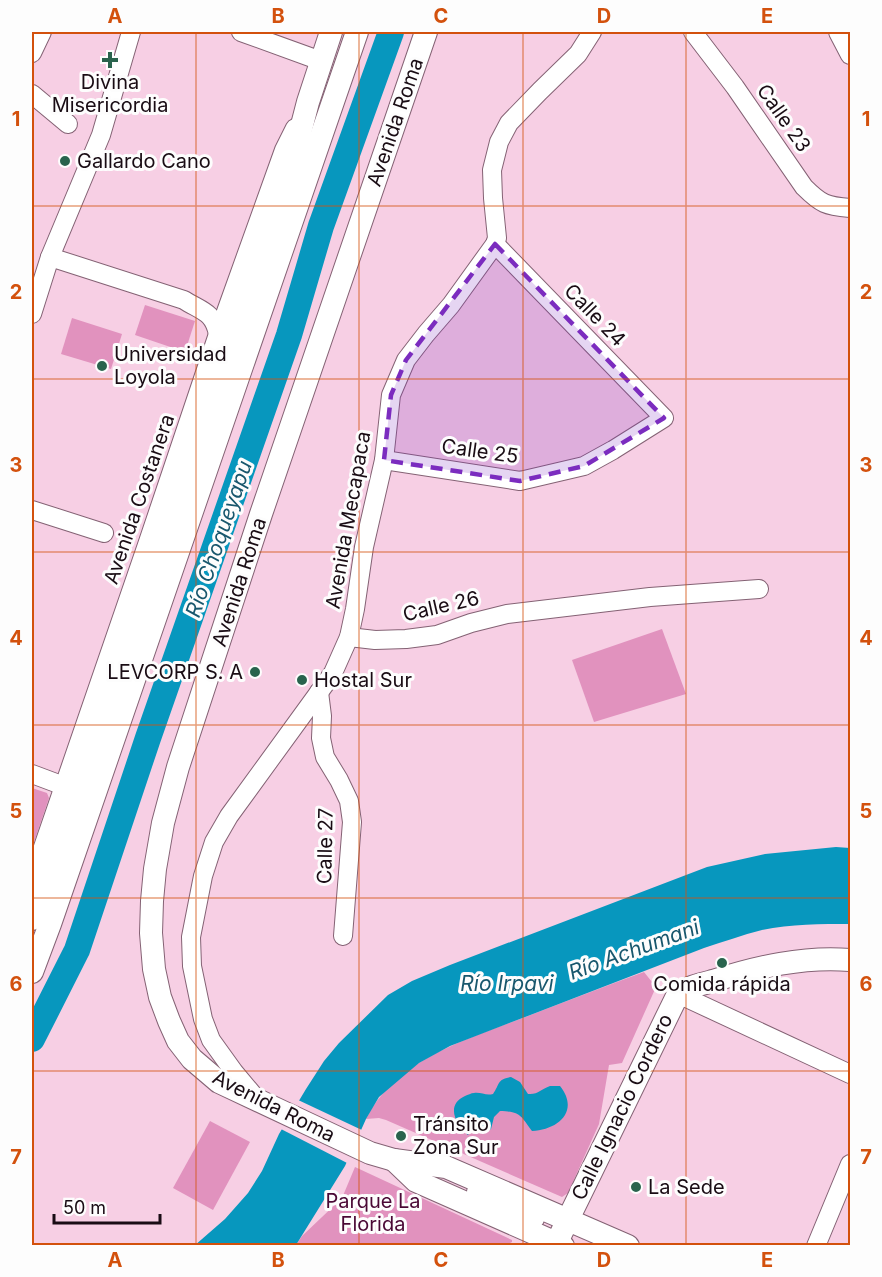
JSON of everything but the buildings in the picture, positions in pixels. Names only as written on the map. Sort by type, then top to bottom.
[{"type":"main road","points":[[32,919],[85,772],[291,167],[308,102],[331,32]]},
{"type":"main road","points":[[32,972],[357,32]]},
{"type":"main road","name":"Avenida Roma","points":[[426,32],[257,525],[178,767],[163,823],[155,869],[151,933],[154,969],[160,998],[178,1041],[192,1059],[219,1082],[370,1153],[394,1160],[446,1167],[628,1245]]},
{"type":"main road","points":[[678,994],[751,969],[825,959],[850,960]]},
{"type":"main road","name":"Calle Ignacio Cordero","points":[[555,1245],[678,994]]},
{"type":"main road","name":"Avenida Roma","points":[[394,1160],[416,1180],[555,1245]]},
{"type":"street","points":[[32,53],[42,32]]},
{"type":"street","points":[[32,314],[50,257],[101,135],[131,32]]},
{"type":"street","points":[[241,32],[321,61]]},
{"type":"street","points":[[495,244],[497,238],[492,170],[499,142],[510,123],[578,54],[592,32]]},
{"type":"street","name":"Calle 23","points":[[693,32],[735,87],[804,186],[817,199],[831,207],[850,208]]},
{"type":"street","points":[[838,32],[850,55]]},
{"type":"street","points":[[32,94],[68,124]]},
{"type":"street","name":"Avenida Costanera","points":[[32,879],[218,334],[284,150],[308,102]]},
{"type":"street","name":"Calle 24","points":[[495,244],[664,418]]},
{"type":"street","name":"Avenida Mecapaca","points":[[268,1105],[234,1072],[211,1040],[203,1019],[192,966],[191,937],[203,876],[214,842],[229,816],[333,673],[349,637],[355,609],[364,547],[384,460],[391,395],[406,360],[451,305],[495,244]]},
{"type":"street","points":[[50,257],[184,300],[208,313],[215,322],[218,334]]},
{"type":"street","points":[[184,300],[212,303],[233,293]]},
{"type":"street","name":"Calle 25","points":[[384,460],[520,481],[584,466],[664,418]]},
{"type":"street","points":[[32,510],[104,533]]},
{"type":"street","name":"Calle 26","points":[[349,637],[375,640],[406,639],[437,635],[507,614],[650,597],[759,589]]},
{"type":"street","name":"Calle 27","points":[[319,692],[322,716],[321,738],[325,757],[350,801],[351,854],[343,936]]},
{"type":"street","points":[[32,774],[64,786]]},
{"type":"street","points":[[678,994],[850,1074]]},
{"type":"street","points":[[192,1059],[199,1060],[206,1057],[210,1050],[211,1040]]},
{"type":"street","points":[[816,1245],[850,1164]]},
{"type":"highlighted area","points":[[495,244],[664,418],[584,466],[520,481],[384,460],[391,395],[406,360]]},
{"type":"green space","points":[[145,305],[195,321],[185,352],[135,335]]},
{"type":"green space","points":[[72,318],[122,334],[111,369],[61,354]]},
{"type":"green space","points":[[662,629],[686,694],[594,722],[572,660]]},
{"type":"green space","points":[[32,788],[47,793],[49,798],[32,848]]},
{"type":"green space","points":[[644,972],[656,987],[622,1063],[609,1065],[599,1124],[568,1193],[562,1197],[386,1120],[366,1119],[379,1098],[396,1080],[436,1053],[482,1033]]},
{"type":"green space","points":[[210,1121],[250,1142],[213,1210],[173,1188]]},
{"type":"green space","name":"Parque La Florida","points":[[355,1167],[512,1240],[512,1242],[453,1246],[296,1245],[302,1236],[342,1198]]},
{"type":"water","name":"Río Irpavi","points":[[836,847],[850,848],[850,924],[784,927],[747,934],[704,948],[450,1046],[419,1063],[379,1097],[366,1119],[345,1166],[296,1245],[194,1246],[225,1219],[248,1193],[262,1171],[279,1134],[324,1061],[388,995],[412,981],[450,965],[707,867],[765,854]]},
{"type":"water","points":[[511,1077],[520,1082],[528,1094],[537,1093],[550,1086],[560,1086],[568,1103],[563,1118],[550,1127],[532,1131],[519,1115],[500,1111],[494,1117],[491,1129],[487,1131],[478,1126],[471,1128],[468,1135],[454,1115],[455,1104],[472,1093],[493,1094],[501,1081]]},
{"type":"pier","points":[[296,1099],[364,1131],[349,1164],[279,1128]]},
{"type":"waterway","name":"Río Choqueyapu","points":[[32,1039],[77,950],[148,738],[289,335],[321,226],[391,32]]},
{"type":"place","name":"Divina Misericordia","points":[[110,60]]},
{"type":"place","name":"Gallardo Cano","points":[[65,161]]},
{"type":"place","name":"Universidad Loyola","points":[[102,366]]},
{"type":"place","name":"LEVCORP S. A","points":[[255,672]]},
{"type":"place","name":"Hostal Sur","points":[[302,680]]},
{"type":"place","name":"Comida rápida","points":[[722,963]]},
{"type":"place","name":"Tránsito Zona Sur","points":[[401,1136]]},
{"type":"place","name":"La Sede","points":[[636,1187]]},
{"type":"water label","name":"Río Achumani","points":[[634,950]]}]
